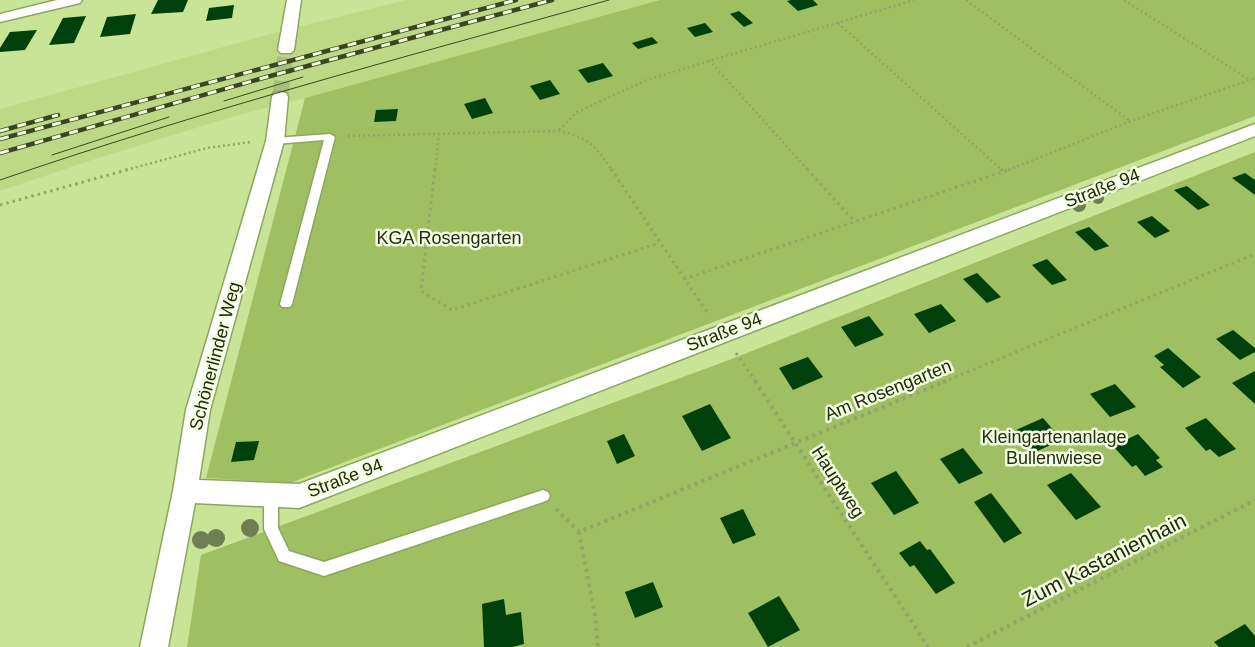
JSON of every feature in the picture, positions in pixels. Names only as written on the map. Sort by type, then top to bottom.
[{"type":"street","points":[[0,18],[75,0]]},
{"type":"street","points":[[286,50],[294,0]]},
{"type":"street","name":"Schönerlinder Weg","points":[[154,647],[185,491],[198,410],[275,141],[280,97]]},
{"type":"street","name":"Straße 94","points":[[185,491],[299,496],[1255,130]]},
{"type":"lane","points":[[275,141],[330,137],[286,304]]},
{"type":"lane","points":[[271,494],[271,529],[284,556],[324,569],[543,496]]},
{"type":"path","points":[[330,137],[559,131],[577,112],[613,94],[650,79],[914,0]]},
{"type":"path","points":[[966,0],[1131,121]]},
{"type":"path","points":[[1124,0],[1251,80]]},
{"type":"path","points":[[838,23],[1004,172]]},
{"type":"path","points":[[709,60],[854,221]]},
{"type":"path","points":[[684,279],[1004,172],[1131,121],[1255,78]]},
{"type":"path","name":"Hauptweg","points":[[559,131],[574,134],[596,147],[659,243],[796,442],[928,647]]},
{"type":"path","points":[[439,134],[421,292],[452,310],[659,243]]},
{"type":"path","points":[[0,205],[207,148],[238,143],[275,141]]},
{"type":"path","name":"Am Rosengarten","points":[[579,532],[1255,254]]},
{"type":"path","points":[[543,496],[579,532],[595,615],[598,647]]},
{"type":"path","name":"Zum Kastanienhain","points":[[967,647],[1255,500]]},
{"type":"shaded area","points":[[406,0],[660,0],[238,115],[92,160],[0,191],[0,109],[274,33]]},
{"type":"green space","name":"KGA Rosengarten","points":[[660,0],[1255,0],[1255,116],[290,483],[206,478],[305,98]]},
{"type":"green space","name":"Kleingartenanlage Bullenwiese","points":[[1255,152],[1255,647],[187,647],[201,555],[729,360]]},
{"type":"building","points":[[158,0],[188,0],[183,12],[151,14]]},
{"type":"building","points":[[813,0],[818,5],[798,11],[787,1]]},
{"type":"building","points":[[234,5],[232,18],[206,21],[209,8]]},
{"type":"building","points":[[739,11],[753,23],[744,27],[730,14]]},
{"type":"building","points":[[136,14],[130,34],[100,37],[107,17]]},
{"type":"building","points":[[86,16],[74,43],[49,45],[63,18]]},
{"type":"building","points":[[705,23],[713,32],[695,37],[687,28]]},
{"type":"building","points":[[37,30],[25,50],[0,52],[0,48],[10,32]]},
{"type":"building","points":[[652,37],[658,43],[638,49],[632,43]]},
{"type":"building","points":[[603,63],[613,76],[588,83],[578,70]]},
{"type":"building","points":[[550,80],[560,94],[540,100],[530,86]]},
{"type":"building","points":[[485,98],[493,113],[472,119],[464,104]]},
{"type":"building","points":[[398,109],[396,121],[374,122],[376,110]]},
{"type":"building","points":[[1245,173],[1255,180],[1255,195],[1232,178]]},
{"type":"building","points":[[1187,186],[1210,205],[1198,210],[1174,190]]},
{"type":"building","points":[[1152,216],[1170,231],[1155,238],[1137,222]]},
{"type":"building","points":[[1089,227],[1109,246],[1095,251],[1075,232]]},
{"type":"building","points":[[1047,259],[1067,280],[1052,285],[1032,265]]},
{"type":"building","points":[[977,273],[1001,297],[987,303],[963,279]]},
{"type":"building","points":[[941,304],[956,321],[929,333],[914,314]]},
{"type":"building","points":[[869,316],[884,335],[855,347],[841,327]]},
{"type":"building","points":[[1233,330],[1255,348],[1255,352],[1240,360],[1216,339]]},
{"type":"building","points":[[1168,348],[1201,377],[1183,388],[1160,367],[1164,365],[1154,356]]},
{"type":"building","points":[[808,357],[823,377],[793,390],[779,368]]},
{"type":"building","points":[[1255,371],[1255,404],[1232,383]]},
{"type":"building","points":[[1115,384],[1136,407],[1110,417],[1090,394]]},
{"type":"building","points":[[710,404],[731,438],[702,451],[682,416]]},
{"type":"building","points":[[1043,418],[1062,440],[1033,453],[1014,431]]},
{"type":"building","points":[[1206,418],[1236,449],[1219,457],[1210,449],[1206,451],[1185,428]]},
{"type":"building","points":[[624,434],[635,456],[617,464],[607,441]]},
{"type":"building","points":[[1138,434],[1160,458],[1156,460],[1163,467],[1145,476],[1136,465],[1132,467],[1113,446]]},
{"type":"building","points":[[259,441],[254,460],[231,462],[236,442]]},
{"type":"building","points":[[963,448],[983,473],[959,484],[940,459]]},
{"type":"building","points":[[896,471],[919,503],[894,515],[871,483]]},
{"type":"building","points":[[1071,473],[1101,507],[1076,520],[1047,485]]},
{"type":"building","points":[[991,493],[1022,533],[1004,543],[974,502]]},
{"type":"building","points":[[743,509],[756,535],[733,544],[720,518]]},
{"type":"building","points":[[920,541],[927,550],[930,549],[955,583],[936,594],[914,565],[910,567],[899,553]]},
{"type":"building","points":[[653,582],[663,607],[635,618],[625,592]]},
{"type":"building","points":[[779,596],[800,630],[768,647],[748,613]]},
{"type":"building","points":[[504,599],[506,615],[521,612],[524,644],[512,647],[484,647],[482,604]]},
{"type":"building","points":[[1245,624],[1255,636],[1255,647],[1219,647],[1214,642]]},
{"type":"tunnel","points":[[280,97],[286,50]]},
{"type":"tram line","points":[[0,180],[227,108],[609,0]]},
{"type":"tram line","points":[[224,101],[303,77]]},
{"type":"tram line","points":[[52,155],[169,117]]},
{"type":"railway","points":[[0,139],[516,0]]},
{"type":"railway","points":[[0,153],[263,78],[552,0]]},
{"type":"railway","points":[[0,131],[58,115]]}]
